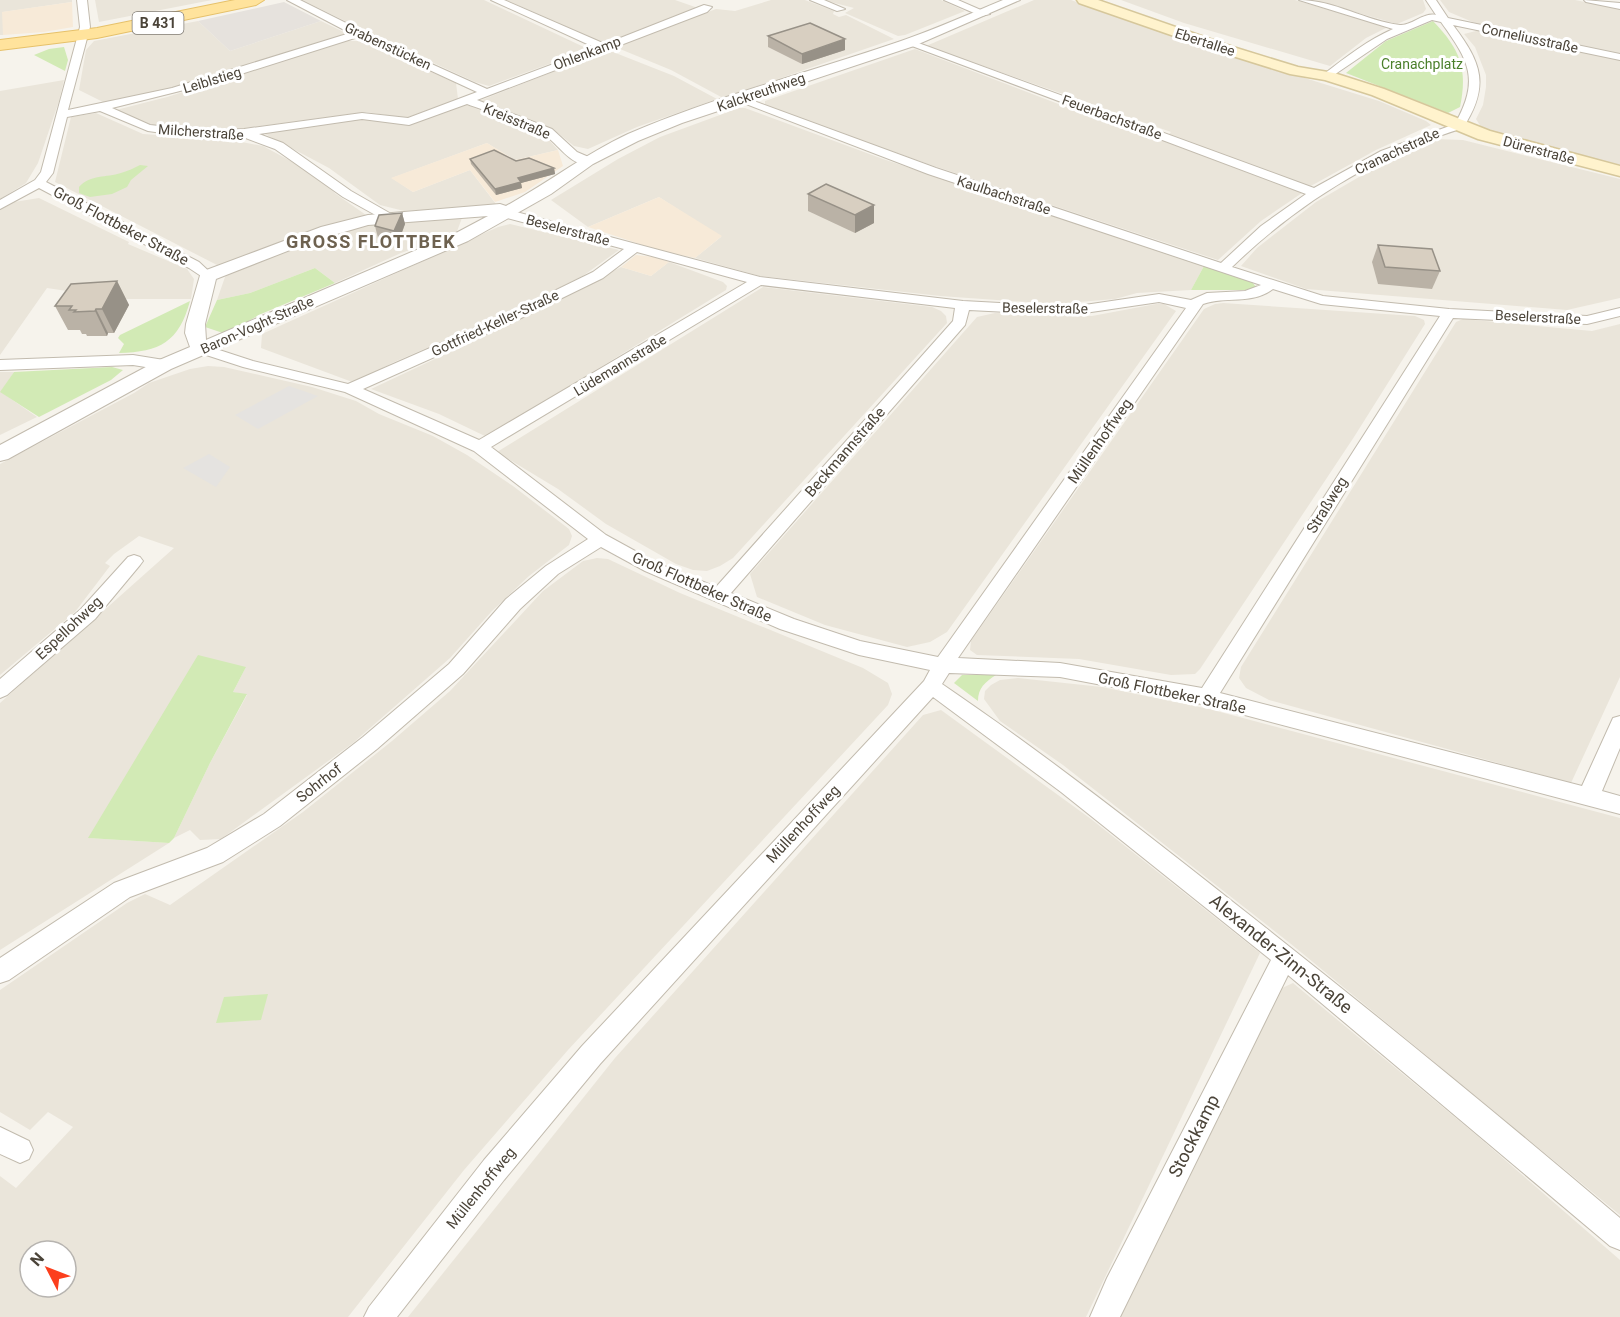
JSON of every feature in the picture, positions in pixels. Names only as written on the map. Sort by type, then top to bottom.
[{"type":"main road","name":"B 431","points":[[0,43],[170,21],[256,0]]},
{"type":"main road","name":"Ebertallee","points":[[1084,0],[1238,53],[1296,71],[1328,76]]},
{"type":"main road","name":"Ebertallee","points":[[1109,0],[1188,28],[1307,65],[1328,76],[1429,111],[1459,126]]},
{"type":"main road","name":"Dürerstraße","points":[[1459,126],[1620,171]]},
{"type":"street","name":"Groß Flottbeker Straße","points":[[82,0],[86,20],[47,173],[39,183],[105,220],[194,265],[207,276]]},
{"type":"street","name":"Grabenstücken","points":[[292,0],[485,92]]},
{"type":"street","points":[[496,0],[587,42],[604,47]]},
{"type":"street","points":[[815,0],[840,9]]},
{"type":"street","points":[[949,0],[985,14]]},
{"type":"street","name":"Kalckreuthweg","points":[[512,209],[545,191],[587,161],[657,128],[909,43],[985,14],[1014,0]]},
{"type":"street","points":[[1304,0],[1401,28]]},
{"type":"street","name":"Cranachstraße","points":[[1224,267],[1270,225],[1315,193],[1391,151],[1431,133],[1459,126],[1474,98],[1476,79],[1466,50],[1431,0]]},
{"type":"street","points":[[1589,0],[1620,6]]},
{"type":"street","name":"Ohlenkamp","points":[[467,100],[707,7],[696,2]]},
{"type":"street","points":[[1328,76],[1366,47],[1401,28],[1429,17],[1441,17]]},
{"type":"street","name":"Corneliusstraße","points":[[1441,17],[1620,57]]},
{"type":"street","name":"Leiblstieg","points":[[62,114],[167,94],[360,33]]},
{"type":"street","name":"Feuerbachstraße","points":[[909,43],[1315,193]]},
{"type":"street","name":"Kaulbachstraße","points":[[739,99],[932,171],[1271,284]]},
{"type":"street","name":"Kreisstraße","points":[[244,133],[362,116],[406,122],[467,100],[548,131],[573,155],[587,161]]},
{"type":"street","name":"Milcherstraße","points":[[102,108],[148,128],[205,135],[244,133],[279,146],[347,194],[388,218]]},
{"type":"street","points":[[0,205],[39,183]]},
{"type":"street","name":"Baron-Voght-Straße","points":[[0,454],[164,365],[473,220],[512,209]]},
{"type":"street","name":"Beselerstraße","points":[[512,209],[634,248],[759,281],[963,305],[1071,310],[1103,308],[1159,298],[1194,305],[1212,296],[1248,296],[1265,290],[1271,284],[1321,300],[1449,313],[1587,320],[1620,312]]},
{"type":"street","points":[[202,349],[196,343],[194,333],[206,289],[207,276],[326,232],[360,222],[388,218],[473,220]]},
{"type":"street","name":"Gottfried-Keller-Straße","points":[[350,389],[510,318],[598,275],[634,248]]},
{"type":"street","name":"Lüdemannstraße","points":[[480,447],[759,281]]},
{"type":"street","name":"Beckmannstraße","points":[[719,595],[960,322],[963,305]]},
{"type":"street","name":"Müllenhoffweg","points":[[378,1317],[494,1170],[591,1055],[931,686],[943,665],[1194,305]]},
{"type":"street","name":"Straßweg","points":[[1207,698],[1449,313]]},
{"type":"street","name":"Groß Flottbeker Straße","points":[[202,349],[248,364],[350,389],[480,447],[600,539],[651,567],[787,624],[859,648],[943,665],[1060,670],[1207,698],[1620,805]]},
{"type":"street","points":[[0,365],[133,360],[164,365]]},
{"type":"street","name":"Sohrhof","points":[[0,972],[122,890],[215,855],[272,820],[370,743],[456,669],[513,604],[552,570],[600,539]]},
{"type":"street","name":"Espellohweg","points":[[0,690],[88,614],[134,561]]},
{"type":"street","name":"Alexander-Zinn-Straße","points":[[931,686],[1077,792],[1285,957],[1471,1108],[1620,1236]]},
{"type":"street","points":[[1588,798],[1620,724]]},
{"type":"street","name":"Stockkamp","points":[[1105,1317],[1117,1288],[1285,957]]},
{"type":"shaded area","points":[[0,0],[72,0],[72,2],[3,12],[3,35],[0,35]]},
{"type":"shaded area","points":[[95,0],[212,0],[99,22]]},
{"type":"shaded area","points":[[302,0],[484,0],[586,48],[582,52],[489,86],[475,82],[390,43]]},
{"type":"shaded area","points":[[506,0],[675,0],[698,8],[612,41],[599,41]]},
{"type":"shaded area","points":[[771,0],[805,0],[834,11],[833,14],[839,17],[846,15],[894,39],[723,98],[671,70],[620,49],[621,44],[716,9],[735,11]]},
{"type":"shaded area","points":[[823,0],[941,0],[965,11],[898,36],[845,13],[854,8]]},
{"type":"shaded area","points":[[1034,0],[1071,0],[1188,42],[1379,101],[1431,125],[1376,150],[1309,187],[1168,135],[1171,132],[926,46]]},
{"type":"shaded area","points":[[1121,0],[1295,0],[1388,27],[1366,38],[1330,66],[1184,23]]},
{"type":"shaded area","points":[[1313,0],[1423,0],[1426,9],[1423,13],[1397,24]]},
{"type":"shaded area","points":[[1440,0],[1575,0],[1620,9],[1620,54],[1475,23],[1449,12]]},
{"type":"shaded area","points":[[72,2],[73,27],[3,35],[2,12]]},
{"type":"shaded area","points":[[284,2],[321,21],[230,51],[198,21]]},
{"type":"shaded area","points":[[198,21],[230,51],[321,21],[348,34],[171,90],[105,103],[79,90],[86,50],[94,41]]},
{"type":"shaded area","points":[[1480,30],[1620,60],[1620,165],[1496,134],[1481,127],[1476,119],[1483,105],[1486,75],[1475,47],[1464,34]]},
{"type":"shaded area","points":[[346,41],[362,41],[456,83],[458,99],[406,118],[366,112],[223,131],[154,126],[116,110],[167,97]]},
{"type":"shaded area","points":[[915,49],[1155,141],[1158,139],[1302,193],[1261,221],[1218,260],[928,164],[765,106],[765,101]]},
{"type":"shaded area","points":[[608,50],[674,76],[717,99],[637,127],[588,149],[574,146],[541,124],[479,101]]},
{"type":"shaded area","points":[[64,80],[38,163],[26,183],[0,199],[0,91]]},
{"type":"shaded area","points":[[464,104],[537,132],[548,139],[558,150],[515,160],[487,143],[392,178],[413,192],[470,170],[496,204],[488,207],[404,211],[380,205],[329,168],[263,133],[366,118],[411,125]]},
{"type":"shaded area","points":[[739,108],[745,108],[883,159],[1204,266],[1191,290],[1137,293],[1115,299],[1055,304],[940,296],[760,276],[695,258],[721,237],[659,197],[588,227],[551,200],[618,159],[660,137]]},
{"type":"shaded area","points":[[96,113],[143,134],[231,140],[263,146],[311,172],[336,194],[366,215],[224,265],[217,265],[55,182],[71,117]]},
{"type":"shaded area","points":[[1435,139],[1463,140],[1620,179],[1620,298],[1567,310],[1306,289],[1241,266],[1257,248],[1316,202],[1397,155]]},
{"type":"shaded area","points":[[487,143],[515,160],[558,150],[563,166],[525,192],[495,202],[470,170],[413,192],[391,178]]},
{"type":"shaded area","points":[[659,197],[722,236],[695,258],[658,250],[588,227]]},
{"type":"shaded area","points":[[39,198],[129,242],[128,244],[187,269],[194,279],[191,299],[120,299],[47,288],[0,355],[0,210],[14,202]]},
{"type":"shaded area","points":[[462,218],[456,234],[401,253],[335,283],[315,268],[250,293],[217,300],[225,277],[229,273],[312,240],[349,228],[381,222]]},
{"type":"shaded area","points":[[510,224],[619,250],[580,278],[392,363],[355,383],[261,348],[262,334],[498,227]]},
{"type":"shaded area","points":[[636,255],[669,262],[651,276],[621,267]]},
{"type":"shaded area","points":[[669,262],[723,282],[727,286],[726,290],[487,437],[439,414],[371,389],[535,312],[621,267],[651,276]]},
{"type":"shaded area","points":[[763,287],[932,307],[946,316],[947,323],[733,558],[707,571],[693,570],[676,564],[606,524],[558,489],[497,452]]},
{"type":"shaded area","points":[[1223,303],[1415,316],[1424,320],[1425,324],[1354,437],[1195,674],[1171,675],[1079,659],[977,655],[970,650],[971,641],[1204,309]]},
{"type":"shaded area","points":[[1164,304],[1176,311],[947,632],[930,642],[907,647],[825,625],[757,597],[750,574],[977,317],[995,313],[1092,316]]},
{"type":"shaded area","points":[[1463,319],[1592,331],[1620,324],[1620,677],[1571,783],[1269,700],[1246,688],[1239,678],[1241,667],[1456,322]]},
{"type":"shaded area","points":[[208,366],[224,367],[312,387],[356,401],[379,414],[433,436],[467,455],[513,486],[569,529],[572,536],[569,545],[529,576],[492,611],[450,658],[353,743],[221,839],[200,840],[190,830],[174,838],[210,763],[247,695],[233,692],[246,667],[89,838],[169,843],[0,950],[0,703],[174,548],[139,536],[114,554],[105,563],[110,566],[75,612],[0,675],[0,464],[149,383],[190,369]]},
{"type":"shaded area","points":[[0,372],[14,372],[1,392],[37,417],[0,435]]},
{"type":"shaded area","points":[[289,386],[318,396],[258,429],[235,415]]},
{"type":"shaded area","points":[[209,454],[230,467],[216,487],[183,468]]},
{"type":"shaded area","points":[[597,558],[608,559],[680,593],[863,668],[888,683],[892,694],[888,705],[568,1050],[464,1170],[348,1317],[0,1317],[0,1176],[16,1188],[73,1127],[48,1112],[30,1130],[0,1112],[0,990],[127,903],[145,894],[170,905],[303,812],[450,691],[543,591],[583,561]]},
{"type":"shaded area","points":[[1018,678],[1102,687],[1209,709],[1620,818],[1620,1215],[1291,944],[1063,765],[1000,721],[984,699],[985,691],[1000,680]]},
{"type":"shaded area","points":[[941,710],[1091,819],[1260,953],[1086,1317],[408,1317],[615,1058],[923,715]]},
{"type":"shaded area","points":[[1293,983],[1474,1133],[1620,1260],[1620,1317],[1118,1317],[1280,989]]},
{"type":"green space","name":"Cranachplatz","points":[[1433,21],[1450,41],[1460,60],[1463,81],[1460,107],[1448,113],[1346,73],[1386,41]]},
{"type":"green space","points":[[64,47],[68,60],[65,71],[34,55],[49,49]]},
{"type":"green space","points":[[140,165],[148,166],[131,180],[127,187],[112,194],[90,197],[79,193],[79,187],[89,180],[115,175]]},
{"type":"green space","points":[[1204,266],[1252,282],[1257,288],[1191,290]]},
{"type":"green space","points":[[315,268],[335,283],[261,314],[226,334],[205,327],[217,300],[250,293]]},
{"type":"green space","points":[[190,301],[180,326],[166,342],[146,350],[119,353],[124,344],[118,338],[120,335]]},
{"type":"green space","points":[[112,367],[123,370],[111,380],[39,417],[0,392],[14,372]]},
{"type":"green space","points":[[198,655],[246,667],[233,692],[247,694],[210,763],[174,838],[169,843],[88,838]]},
{"type":"green space","points":[[962,675],[996,675],[983,686],[979,692],[978,701],[954,683]]},
{"type":"green space","points":[[268,994],[261,1020],[216,1023],[224,997]]},
{"type":"building","points":[[810,23],[845,39],[802,54],[768,36]]},
{"type":"building","points":[[494,150],[516,161],[529,158],[554,168],[518,178],[521,182],[495,189],[470,159]]},
{"type":"building","points":[[826,184],[874,205],[855,215],[808,194]]},
{"type":"building","points":[[402,213],[394,231],[375,226],[379,215]]},
{"type":"building","points":[[1378,245],[1432,249],[1440,271],[1385,267]]},
{"type":"building","points":[[117,281],[102,309],[74,312],[76,310],[69,310],[72,306],[55,306],[71,284]]},
{"type":"district","name":"GROSS FLOTTBEK","points":[[371,242]]}]
